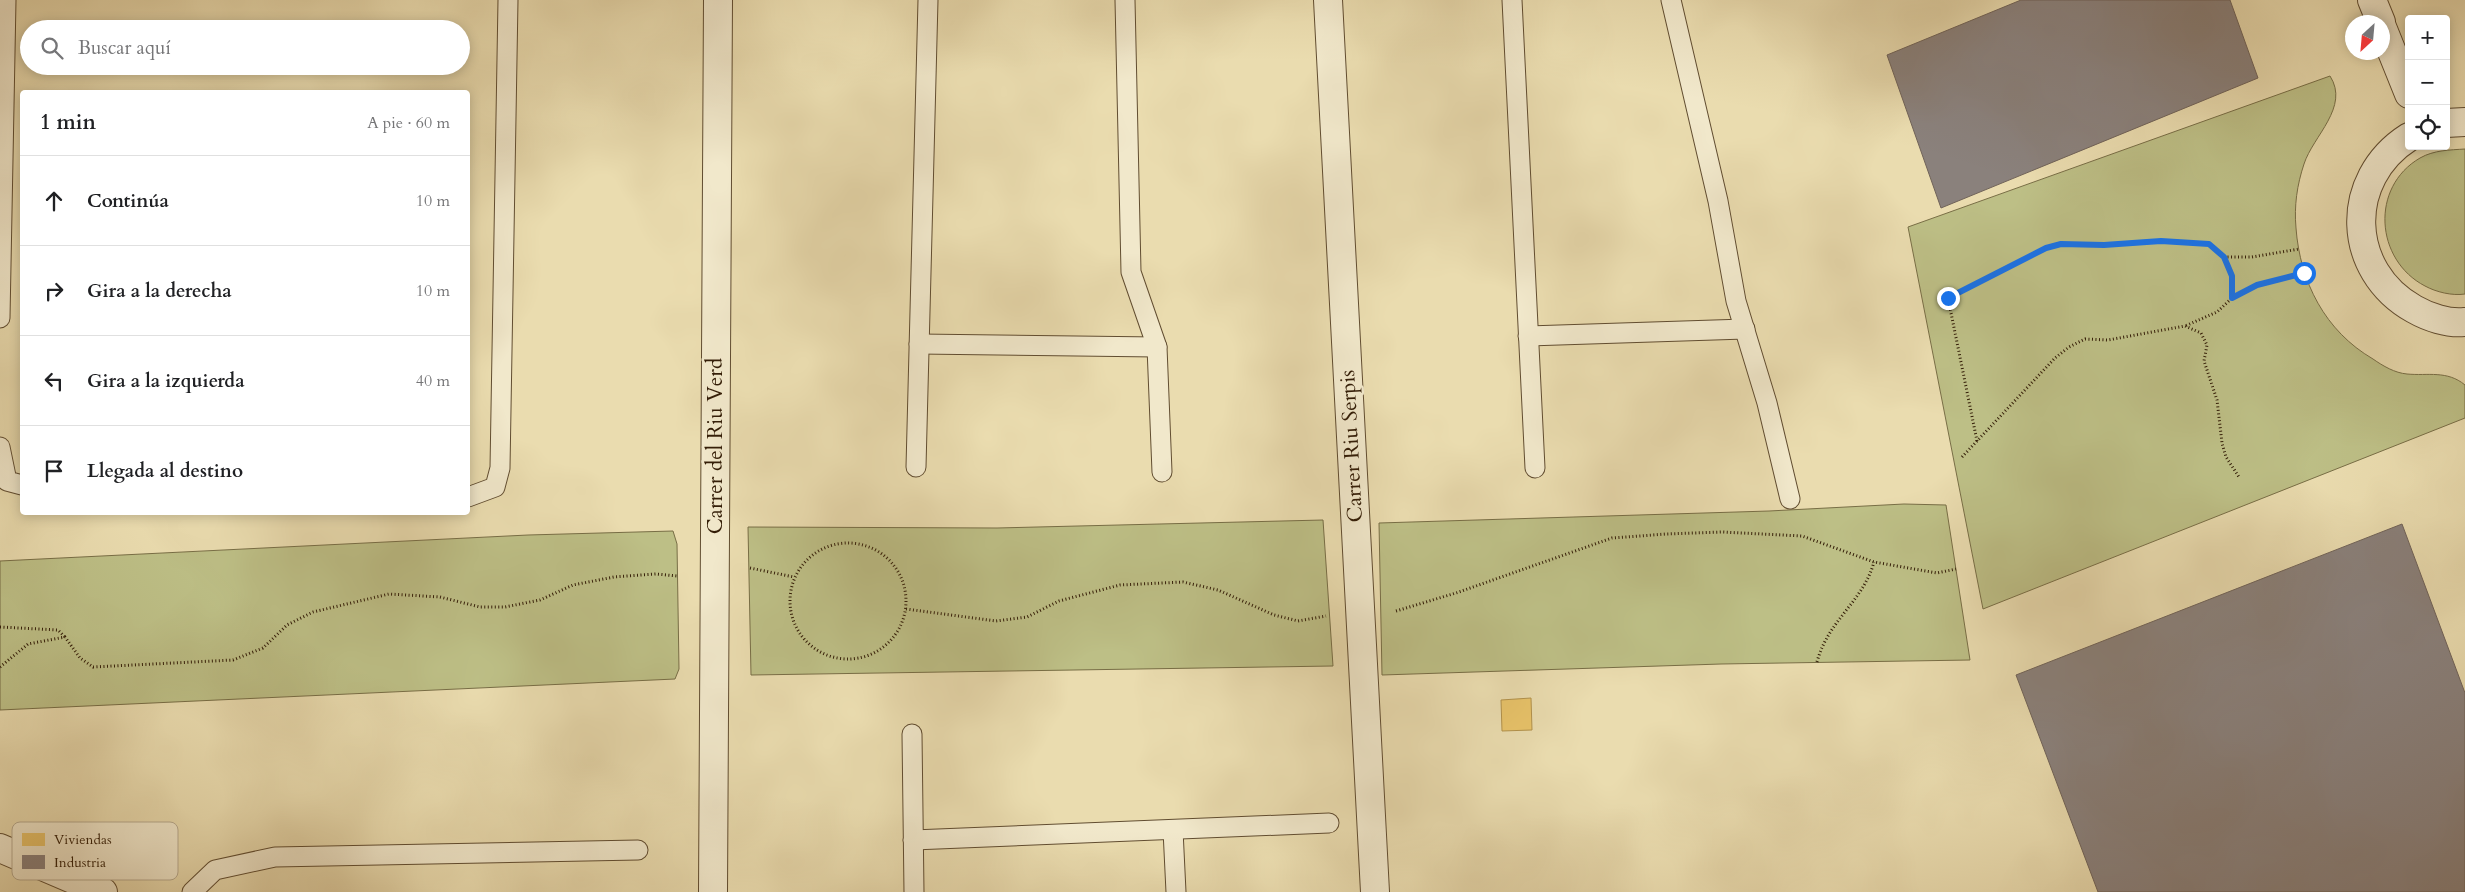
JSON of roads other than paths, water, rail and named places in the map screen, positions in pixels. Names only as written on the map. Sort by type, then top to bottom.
[{"type":"street","name":"Carrer del Riu Verd","points":[[713,892],[718,0]]},
{"type":"street","name":"Carrer Riu Serpis","points":[[1328,0],[1375,892]]},
{"type":"street","points":[[2372,0],[2378,15]]},
{"type":"street","points":[[2390,47],[2405,84]]},
{"type":"street","points":[[2450,123],[2465,122]]},
{"type":"street","points":[[2405,139],[2392,147],[2372,174],[2361,207],[2362,242],[2375,274],[2397,300],[2428,317],[2465,322]]},
{"type":"street","points":[[0,848],[12,853]]},
{"type":"street","points":[[75,880],[103,892]]},
{"type":"lane","points":[[0,318],[6,0]]},
{"type":"lane","points":[[470,496],[495,487],[500,468],[508,0]]},
{"type":"lane","points":[[916,467],[928,0]]},
{"type":"lane","points":[[1125,0],[1131,272],[1157,347],[1162,472]]},
{"type":"lane","points":[[1512,0],[1534,468]]},
{"type":"lane","points":[[1671,0],[1718,202],[1736,301],[1767,403],[1790,499]]},
{"type":"lane","points":[[1528,336],[1744,329]]},
{"type":"lane","points":[[919,344],[1157,347]]},
{"type":"lane","points":[[0,447],[7,481],[20,484]]},
{"type":"lane","points":[[912,734],[914,892]]},
{"type":"lane","points":[[913,840],[1329,823]]},
{"type":"lane","points":[[1173,830],[1176,892]]},
{"type":"lane","points":[[192,892],[215,870],[275,857],[638,850]]}]
